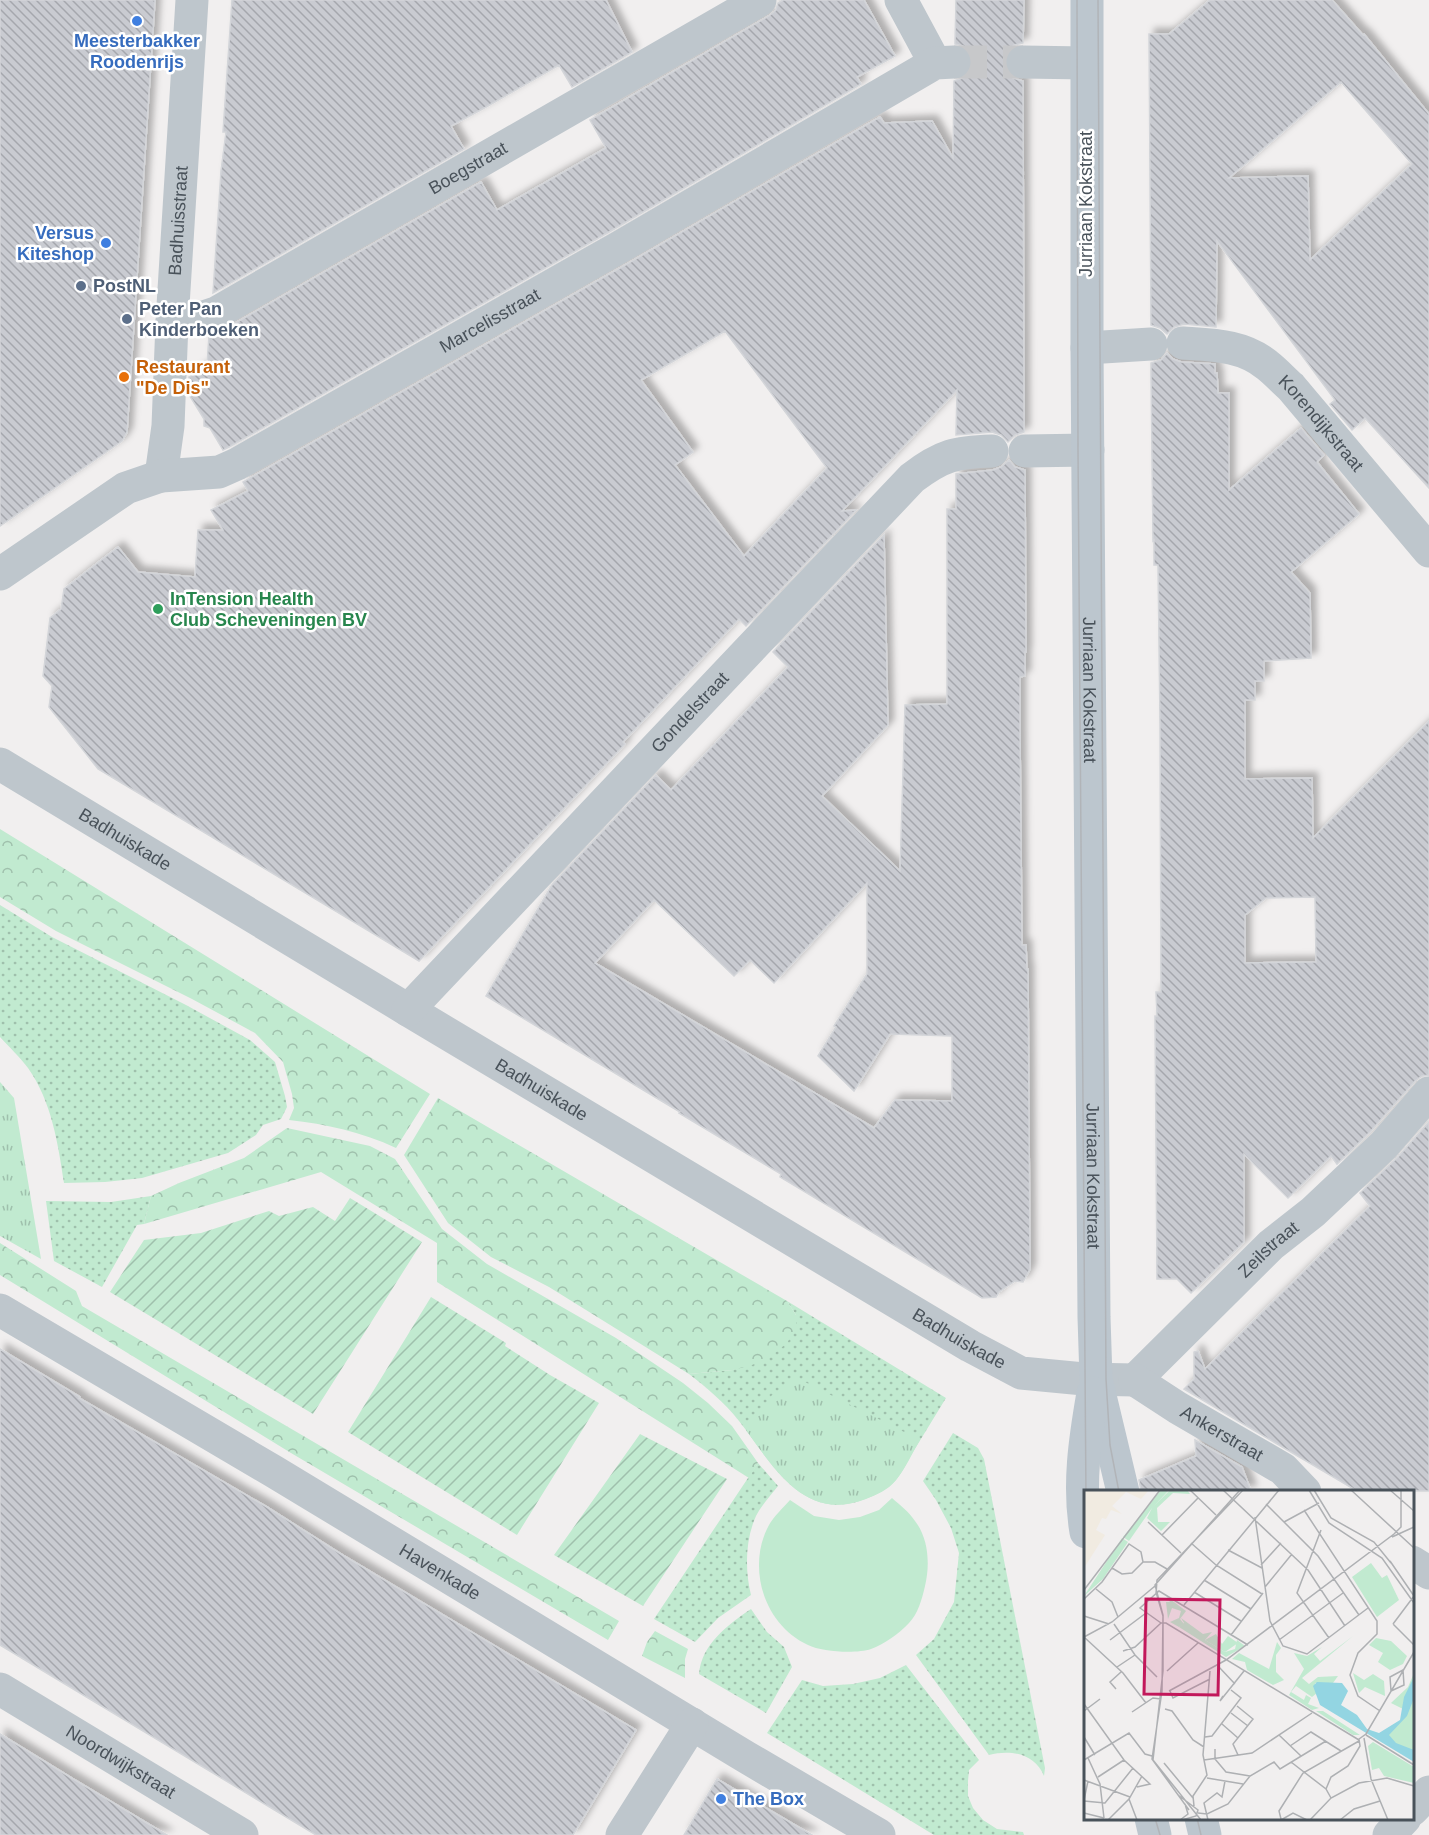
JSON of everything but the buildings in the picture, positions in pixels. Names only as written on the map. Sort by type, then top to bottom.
[{"type":"main road","name":"Jurriaan Kokstraat","points":[[1087,0],[1092,1213],[1096,1379]]},
{"type":"main road","points":[[1096,1379],[1123,1490]]},
{"type":"main road","points":[[1084,1522],[1082,1465],[1096,1379]]},
{"type":"main road","points":[[1151,1820],[1155,1835]]},
{"type":"main road","points":[[1201,1820],[1205,1835]]},
{"type":"street","name":"Badhuisstraat","points":[[160,476],[168,426],[172,322],[192,0]]},
{"type":"street","name":"Boegstraat","points":[[172,322],[192,321],[216,313],[760,0]]},
{"type":"street","name":"Marcelisstraat","points":[[6,558],[126,488],[160,476],[219,472],[237,464],[945,62],[901,0]]},
{"type":"street","points":[[1023,62],[1086,63]]},
{"type":"street","name":"Korendijkstraat","points":[[1183,343],[1221,345],[1238,349],[1267,364],[1291,387],[1429,550]]},
{"type":"street","points":[[1087,348],[1151,344]]},
{"type":"street","points":[[1025,451],[1088,450]]},
{"type":"street","name":"Gondelstraat","points":[[408,1011],[912,477],[928,465],[961,452],[992,451]]},
{"type":"street","name":"Badhuiskade","points":[[0,764],[408,1011],[970,1346],[1021,1373],[1096,1379]]},
{"type":"street","name":"Zeilstraat","points":[[1135,1380],[1271,1245],[1313,1212],[1384,1145],[1429,1094]]},
{"type":"street","name":"Havenkade","points":[[0,1310],[879,1835]]},
{"type":"street","points":[[1096,1379],[1135,1380]]},
{"type":"street","name":"Ankerstraat","points":[[1135,1380],[1178,1408],[1283,1469],[1304,1490]]},
{"type":"street","name":"Noordwijkstraat","points":[[0,1689],[242,1835]]},
{"type":"street","points":[[622,1835],[692,1724]]},
{"type":"street","points":[[1414,1809],[1429,1792]]},
{"type":"street","points":[[1389,1835],[1403,1820]]},
{"type":"green space","points":[[0,829],[430,1094],[396,1148],[370,1137],[344,1130],[289,1120],[294,1108],[283,1062],[255,1033],[56,931],[0,897]]},
{"type":"green space","points":[[0,905],[52,937],[250,1040],[275,1062],[287,1107],[281,1119],[263,1125],[256,1135],[228,1153],[142,1178],[64,1183],[56,1138],[43,1095],[28,1068],[0,1037]]},
{"type":"green space","points":[[0,1082],[14,1098],[41,1259],[0,1236]]},
{"type":"green space","points":[[438,1098],[787,1301],[796,1315],[796,1328],[787,1343],[771,1356],[752,1365],[733,1370],[689,1374],[549,1287],[491,1257],[448,1223],[404,1155]]},
{"type":"green space","points":[[287,1128],[370,1146],[395,1159],[442,1229],[487,1264],[616,1338],[683,1383],[708,1403],[732,1426],[758,1463],[749,1478],[437,1282],[437,1243],[321,1172],[144,1224],[151,1196],[244,1158]]},
{"type":"green space","points":[[151,1196],[144,1224],[137,1225],[102,1287],[54,1261],[46,1201],[111,1202]]},
{"type":"green space","points":[[350,1198],[422,1242],[313,1414],[110,1292],[144,1240],[201,1233],[269,1211],[279,1216],[313,1207],[335,1221]]},
{"type":"green space","points":[[0,1243],[76,1291],[82,1306],[619,1621],[608,1640],[291,1453],[0,1275]]},
{"type":"green space","points":[[431,1297],[506,1343],[505,1346],[550,1375],[599,1403],[517,1535],[348,1432]]},
{"type":"green space","points":[[787,1301],[946,1398],[898,1477],[886,1489],[866,1499],[843,1505],[824,1503],[806,1496],[790,1485],[739,1421],[709,1390],[689,1374],[733,1370],[796,1315]]},
{"type":"green space","points":[[794,1380],[803,1381],[920,1440],[893,1484],[882,1492],[865,1499],[844,1504],[826,1504],[810,1498],[781,1475],[746,1430],[772,1395]]},
{"type":"green space","points":[[953,1433],[978,1448],[984,1459],[1045,1768],[1044,1776],[1035,1763],[1021,1755],[997,1753],[989,1755],[916,1655],[934,1639],[954,1602],[959,1553],[951,1528],[923,1481]]},
{"type":"green space","points":[[640,1434],[727,1479],[643,1606],[554,1555]]},
{"type":"green space","points":[[758,1463],[778,1486],[763,1504],[752,1525],[747,1566],[751,1595],[718,1618],[695,1642],[654,1619]]},
{"type":"green space","points":[[892,1498],[920,1528],[926,1544],[928,1570],[915,1615],[901,1631],[876,1647],[865,1651],[830,1651],[808,1645],[793,1636],[780,1624],[770,1609],[763,1593],[760,1576],[759,1559],[762,1541],[776,1515],[790,1500],[814,1516],[839,1520],[860,1517],[879,1510]]},
{"type":"green space","points":[[751,1609],[767,1632],[784,1647],[792,1667],[766,1713],[699,1674],[705,1653],[711,1644],[725,1628]]},
{"type":"green space","points":[[655,1631],[688,1649],[685,1659],[685,1678],[642,1656],[647,1642]]},
{"type":"green space","points":[[906,1665],[979,1760],[969,1770],[968,1796],[973,1808],[983,1820],[997,1829],[1023,1832],[1024,1835],[934,1835],[767,1733],[802,1680],[823,1686],[853,1684],[880,1678]]},
{"type":"tunnel","points":[[954,62],[1023,62]]},
{"type":"tram line","points":[[1077,0],[1086,1490]]},
{"type":"tram line","points":[[1098,0],[1106,1379],[1110,1445],[1119,1490]]},
{"type":"tram line","points":[[1156,1820],[1160,1835]]},
{"type":"tram line","points":[[1197,1820],[1201,1835]]},
{"type":"place","name":"Meesterbakker Roodenrijs","points":[[137,21]]},
{"type":"place","name":"Versus Kiteshop","points":[[106,243]]},
{"type":"place","name":"PostNL","points":[[81,286]]},
{"type":"place","name":"Peter Pan Kinderboeken","points":[[127,319]]},
{"type":"place","name":"Restaurant \"De Dis\"","points":[[124,377]]},
{"type":"place","name":"InTension Health Club Scheveningen BV","points":[[158,609]]},
{"type":"place","name":"The Box","points":[[721,1799]]}]
